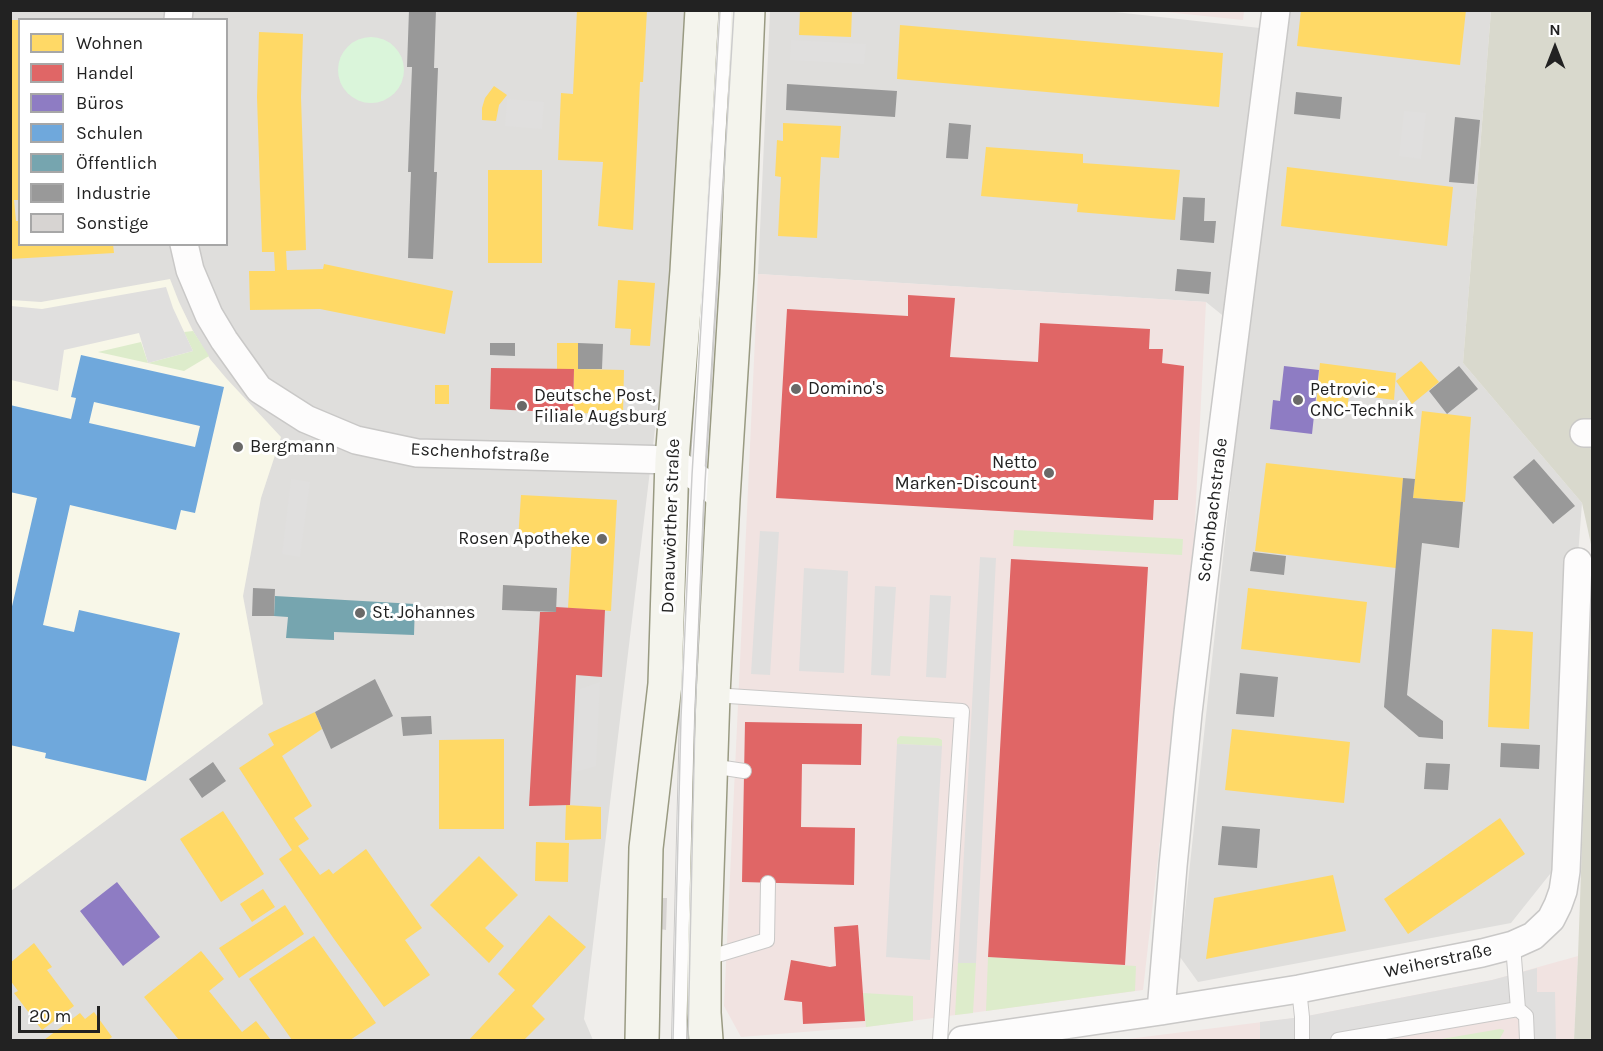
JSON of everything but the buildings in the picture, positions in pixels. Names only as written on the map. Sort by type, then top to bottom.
[{"type":"main road","name":"Donauwörther Straße","points":[[642,1041],[646,848],[665,684],[685,469],[687,271],[702,10]]},
{"type":"main road","points":[[706,1041],[704,959],[712,695],[737,275],[748,10]]},
{"type":"street","name":"Schönbachstraße","points":[[1161,1011],[1190,702],[1276,10]]},
{"type":"street","name":"Eschenhofstraße","points":[[184,246],[190,270],[208,315],[224,340],[259,389],[306,419],[356,440],[417,453],[685,469]]},
{"type":"street","points":[[685,469],[723,499]]},
{"type":"street","name":"Weiherstraße","points":[[962,1041],[1299,989],[1482,953],[1513,945],[1533,936],[1551,919],[1563,891],[1566,871],[1578,562]]},
{"type":"lane","points":[[679,1041],[687,717],[685,469],[726,10]]},
{"type":"lane","points":[[712,695],[962,711],[940,1041]]},
{"type":"lane","points":[[710,766],[744,771]]},
{"type":"lane","points":[[704,959],[767,940],[768,883]]},
{"type":"lane","points":[[1513,945],[1518,1009],[1526,1016],[1527,1041]]},
{"type":"lane","points":[[1299,989],[1302,1041]]},
{"type":"lane","points":[[1338,1041],[1518,1009]]},
{"type":"shaded area","points":[[1097,10],[1287,31],[1290,11],[1491,11],[1463,363],[1582,503],[1554,869],[1511,923],[1198,982],[1180,957],[1247,335],[1206,302],[758,274],[770,11]]},
{"type":"shaded area","points":[[1244,10],[1243,20],[1156,11]]},
{"type":"shaded area","points":[[10,11],[692,11],[674,271],[584,1019],[593,1040],[11,1040]]},
{"type":"shaded area","points":[[1491,11],[1592,11],[1592,549],[1582,503],[1463,363]]},
{"type":"shaded area","points":[[791,40],[866,44],[864,64],[790,60]]},
{"type":"shaded area","points":[[507,99],[544,102],[542,129],[505,126]]},
{"type":"shaded area","points":[[1404,111],[1426,113],[1421,159],[1399,156]]},
{"type":"shaded area","points":[[758,274],[1206,302],[1194,541],[1143,990],[866,1027],[741,1037],[724,1006]]},
{"type":"shaded area","points":[[170,279],[193,331],[210,359],[281,437],[261,498],[243,596],[263,704],[11,891],[11,300],[41,302]]},
{"type":"shaded area","points":[[166,287],[193,351],[148,363],[139,333],[64,350],[58,391],[11,380],[11,306],[42,309]]},
{"type":"shaded area","points":[[291,479],[310,482],[300,557],[282,554]]},
{"type":"shaded area","points":[[760,531],[779,532],[770,675],[751,674]]},
{"type":"shaded area","points":[[980,557],[996,558],[976,963],[958,963]]},
{"type":"shaded area","points":[[1592,566],[1592,1040],[1574,1040],[1578,956]]},
{"type":"shaded area","points":[[804,568],[848,571],[844,673],[799,671]]},
{"type":"shaded area","points":[[875,586],[896,587],[890,676],[871,675]]},
{"type":"shaded area","points":[[930,595],[951,596],[946,678],[926,677]]},
{"type":"shaded area","points":[[600,682],[596,766],[575,772],[580,689]]},
{"type":"shaded area","points":[[897,744],[942,746],[930,960],[886,957]]},
{"type":"shaded area","points":[[1578,956],[1574,1040],[1120,1040],[1302,1017],[1492,980]]},
{"type":"shaded area","points":[[1537,968],[1537,992],[1555,992],[1556,1040],[1527,1040],[1518,1009],[1372,1040],[1260,1040],[1260,1022],[1302,1017],[1492,980]]},
{"type":"green space","points":[[371,37],[383,40],[394,47],[401,58],[404,70],[401,82],[394,93],[383,100],[371,103],[359,100],[348,93],[341,82],[338,70],[341,58],[348,47],[359,40]]},
{"type":"green space","points":[[193,331],[209,356],[184,371],[98,352],[141,342],[148,363],[193,351],[184,332]]},
{"type":"green space","points":[[1014,530],[1183,539],[1182,555],[1013,546]]},
{"type":"green space","points":[[900,736],[938,738],[942,740],[942,746],[897,744]]},
{"type":"green space","points":[[988,957],[1136,966],[1135,991],[986,1011]]},
{"type":"green space","points":[[958,963],[976,963],[973,1013],[955,1015]]},
{"type":"green space","points":[[863,993],[913,996],[913,1021],[866,1027]]},
{"type":"green space","points":[[1500,1029],[1504,1031],[1499,1040],[1436,1040]]},
{"type":"tram line","points":[[673,1040],[681,717],[692,475],[720,10]]},
{"type":"tram line","points":[[688,1040],[695,717],[705,483],[734,10]]},
{"type":"place","name":"Domino's","points":[[796,389]]},
{"type":"place","name":"Petrovic - CNC-Technik","points":[[1298,400]]},
{"type":"place","name":"Deutsche Post, Filiale Augsburg","points":[[522,406]]},
{"type":"place","name":"Bergmann","points":[[238,447]]},
{"type":"place","name":"Netto Marken-Discount","points":[[1049,473]]},
{"type":"place","name":"Rosen Apotheke","points":[[602,539]]},
{"type":"place","name":"St. Johannes","points":[[360,613]]}]
